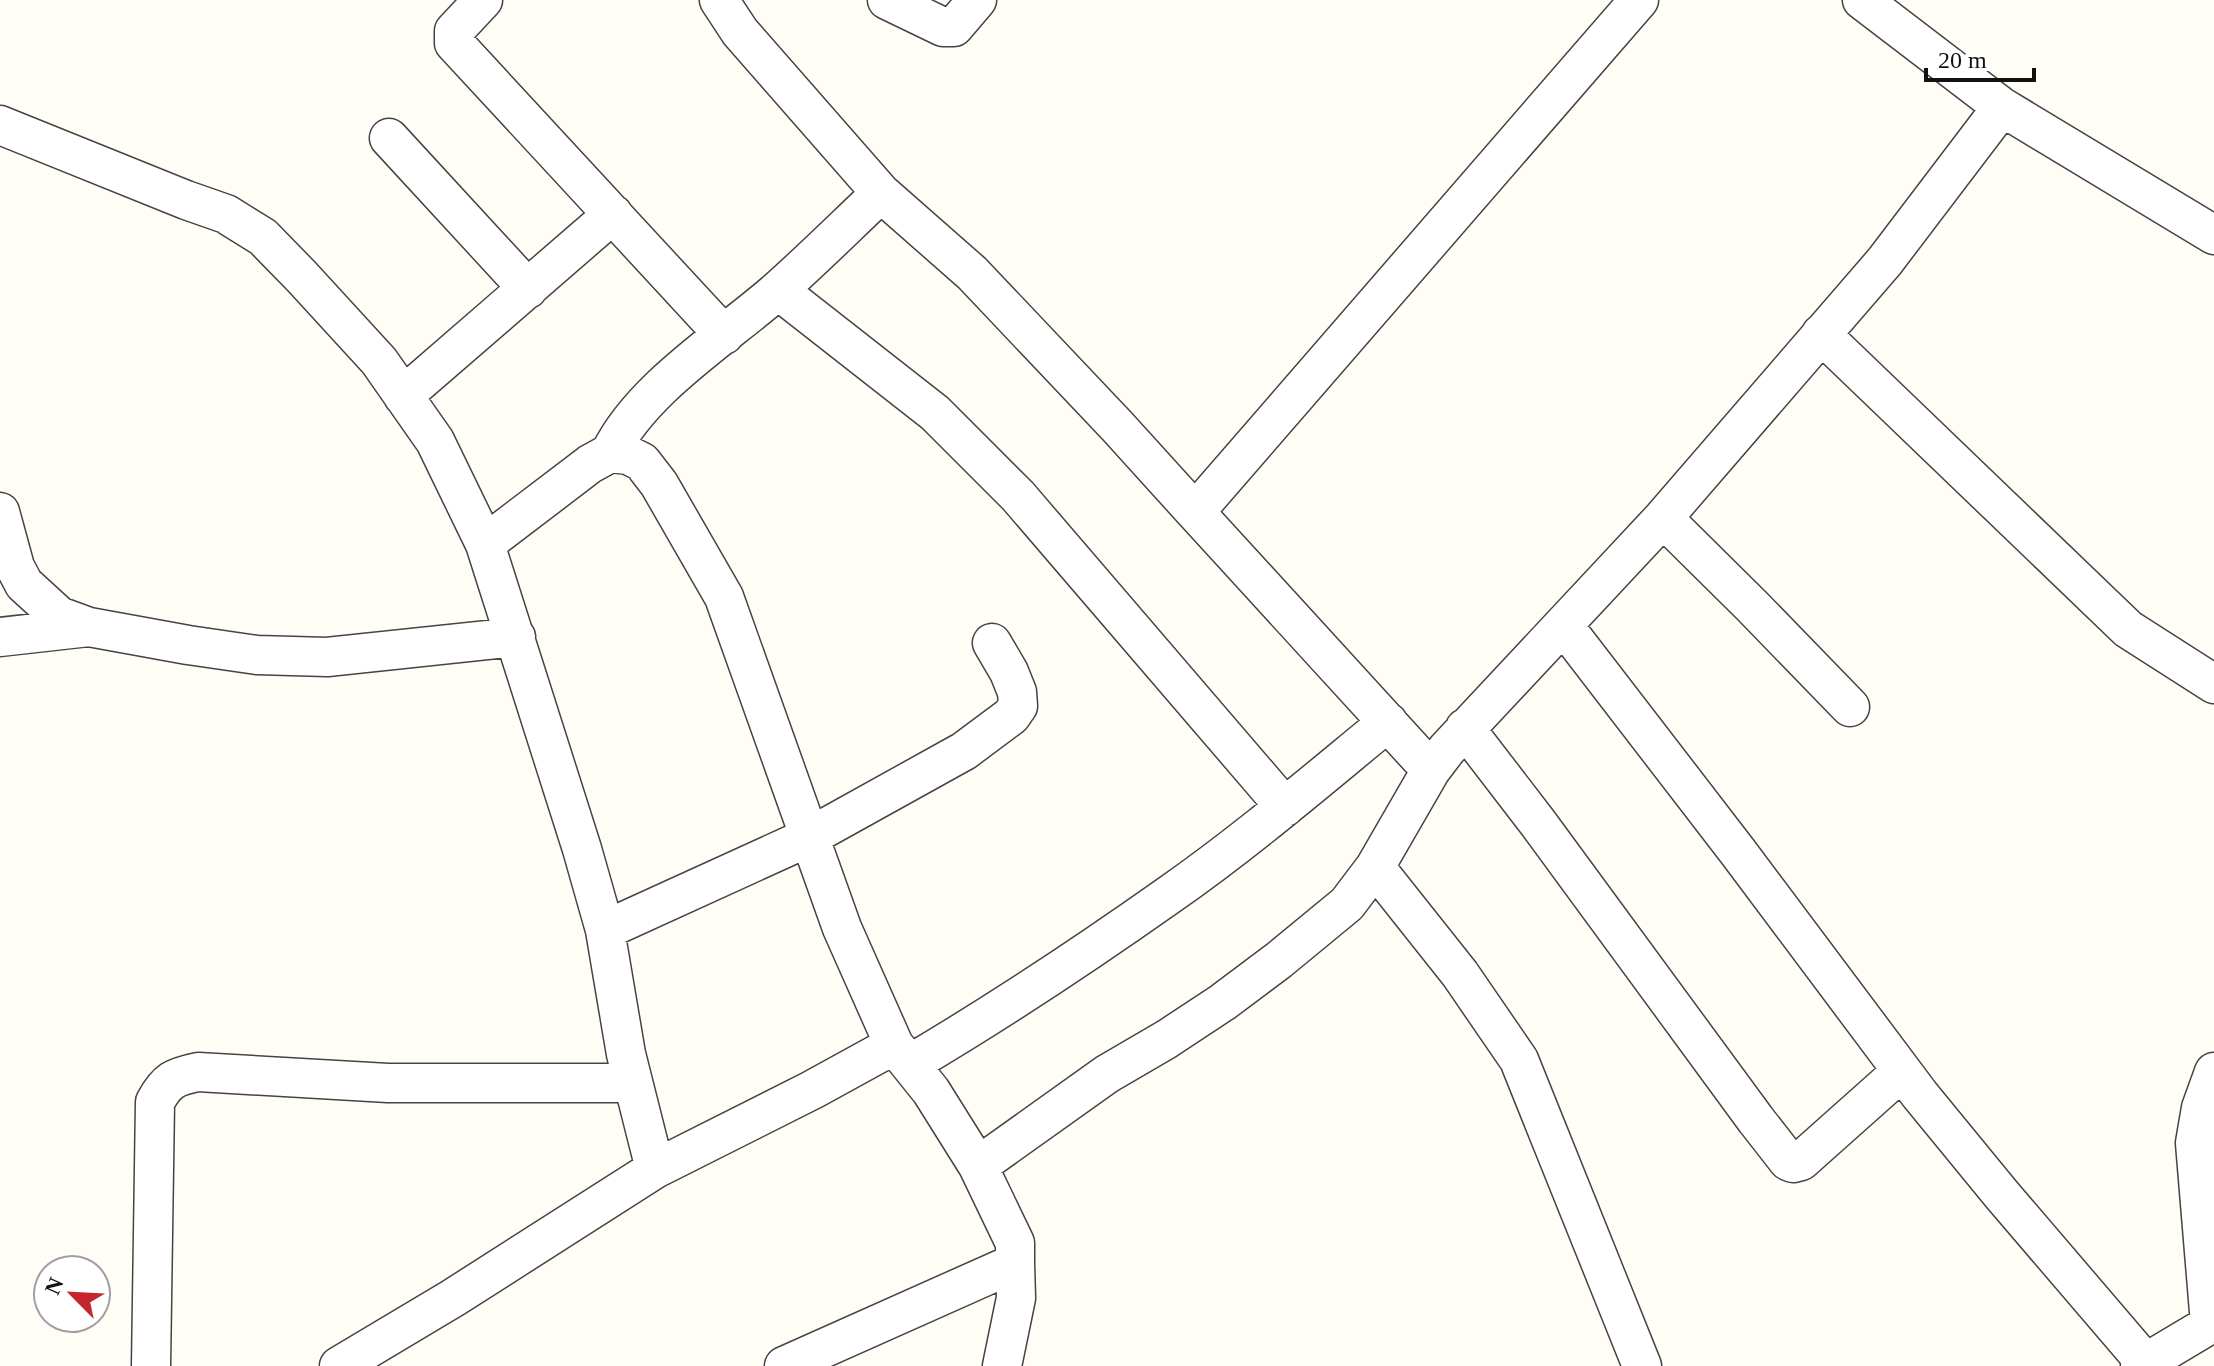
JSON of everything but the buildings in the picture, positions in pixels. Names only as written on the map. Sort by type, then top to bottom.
[{"type":"street","points":[[483,0],[454,31],[454,43],[724,335]]},
{"type":"street","points":[[719,0],[740,32],[881,193],[972,273],[1117,426],[1431,770]]},
{"type":"street","points":[[887,0],[943,27],[954,27],[977,0]]},
{"type":"street","points":[[1195,512],[1639,0]]},
{"type":"street","points":[[1862,0],[2002,107],[2214,235]]},
{"type":"street","points":[[978,1166],[1107,1074],[1223,1002],[1347,904],[1375,867],[1431,770],[1465,728],[1663,518],[1885,261],[2002,107]]},
{"type":"street","points":[[0,125],[226,214],[263,237],[379,361],[435,441],[485,544],[605,930],[626,1054],[655,1169]]},
{"type":"street","points":[[389,138],[528,289]]},
{"type":"street","points":[[485,544],[590,464],[610,453],[631,417],[667,382],[778,290],[881,193]]},
{"type":"street","points":[[403,396],[613,214]]},
{"type":"street","points":[[778,290],[935,413],[1018,496],[1285,807]]},
{"type":"street","points":[[1821,334],[2128,629],[2214,684]]},
{"type":"street","points":[[610,453],[628,455],[642,462],[659,484],[724,597],[842,928],[902,1055],[949,1118],[978,1166],[1015,1243],[1016,1298],[1002,1366]]},
{"type":"street","points":[[0,512],[15,567],[24,584],[59,616],[89,627],[257,655],[313,657],[516,637]]},
{"type":"street","points":[[1663,518],[1850,707]]},
{"type":"street","points":[[1564,626],[1902,1071],[2143,1364],[2212,1323],[2195,1143],[2208,1112],[2214,1072]]},
{"type":"street","points":[[0,637],[89,627]]},
{"type":"street","points":[[605,930],[809,837],[964,751],[1011,716],[1018,706],[1017,692],[1009,672],[992,643]]},
{"type":"street","points":[[339,1366],[453,1298],[655,1169],[812,1090],[902,1055],[998,1012],[1147,910],[1285,807],[1388,722]]},
{"type":"street","points":[[1465,728],[1788,1161],[1801,1161],[1902,1071]]},
{"type":"street","points":[[1375,867],[1460,974],[1519,1060],[1642,1366]]},
{"type":"street","points":[[151,1366],[155,1102],[161,1090],[174,1077],[198,1072],[388,1083],[633,1083]]},
{"type":"street","points":[[784,1366],[1015,1263]]}]
